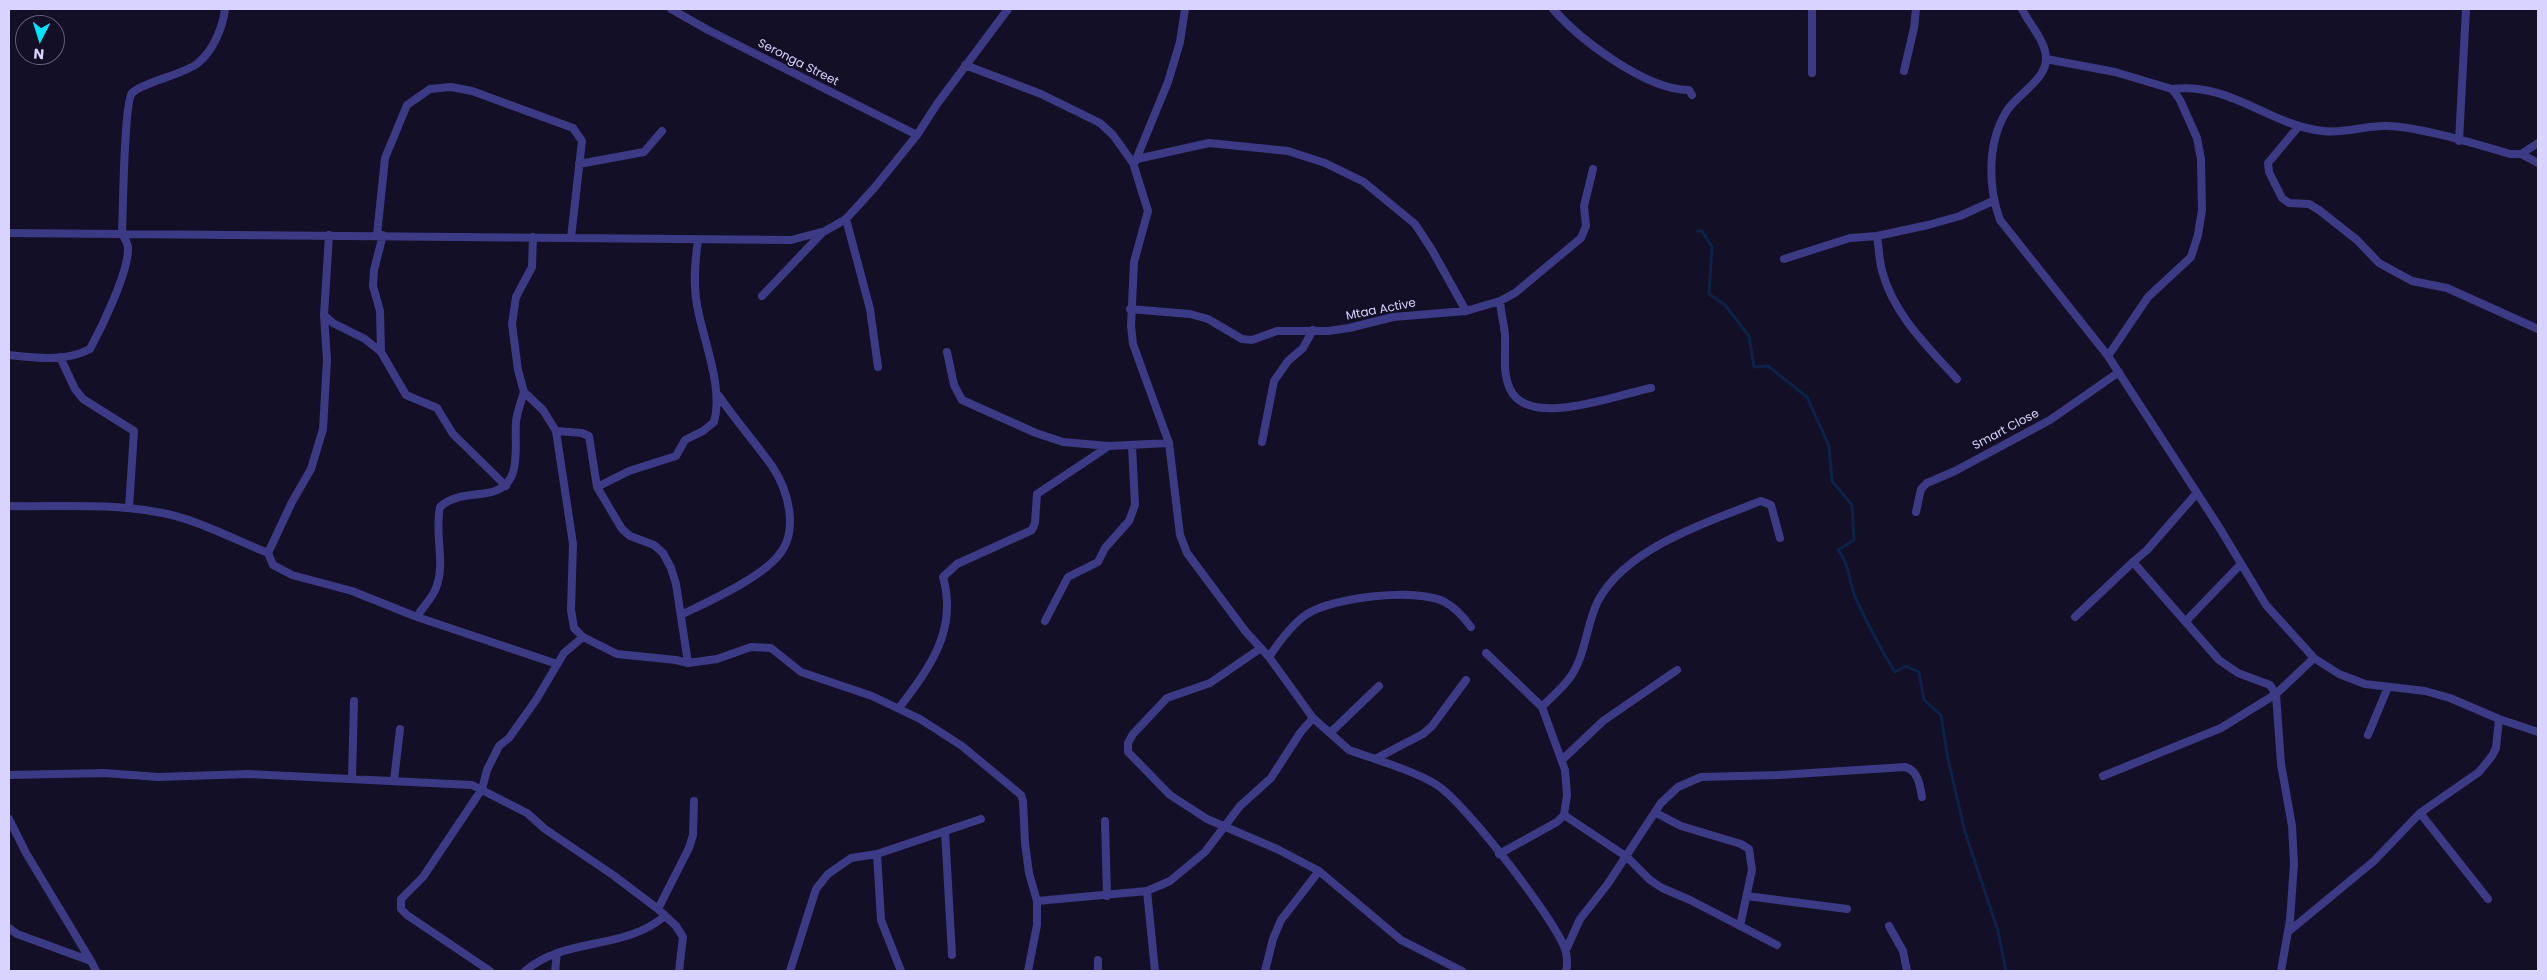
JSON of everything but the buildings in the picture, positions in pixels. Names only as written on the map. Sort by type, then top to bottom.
[{"type":"street","points":[[9,355],[60,357],[90,349],[96,339],[127,260],[128,246],[122,234],[125,128],[132,93],[198,64],[208,52],[224,18],[226,9]]},
{"type":"street","name":"Seronga Street","points":[[671,9],[708,30],[917,135]]},
{"type":"street","points":[[9,233],[791,240],[825,231],[846,219],[876,187],[917,135],[965,65],[1008,9]]},
{"type":"street","points":[[1135,161],[1168,82],[1180,42],[1185,9]]},
{"type":"street","points":[[1553,9],[1580,36],[1614,60],[1631,70],[1678,90],[1689,90],[1692,94]]},
{"type":"street","points":[[1812,9],[1812,73]]},
{"type":"street","points":[[1904,71],[1914,28],[1916,9]]},
{"type":"street","points":[[2022,9],[2044,48],[2046,59],[2044,68],[2036,80],[2006,112],[1996,138],[1991,167],[1993,201],[2000,220],[2108,356],[2266,605],[2314,658],[2338,674],[2365,684],[2424,691],[2450,698],[2499,719],[2538,732]]},
{"type":"street","points":[[2459,141],[2466,9]]},
{"type":"street","points":[[2046,59],[2114,72],[2172,88],[2195,87],[2212,90],[2300,126],[2325,132],[2389,126],[2510,154],[2521,154],[2538,144]]},
{"type":"street","points":[[965,65],[1041,94],[1100,123],[1135,161],[1148,212],[1134,262],[1130,308],[1133,344],[1170,443],[1180,536],[1186,553],[1269,657],[1314,718],[1330,733],[1349,750],[1438,785],[1468,816],[1536,900],[1566,950]]},
{"type":"street","points":[[381,352],[380,311],[373,286],[380,235],[385,158],[407,105],[430,88],[472,91],[574,128],[582,141],[571,238]]},
{"type":"street","points":[[2108,356],[2148,297],[2191,257],[2198,235],[2202,210],[2201,159],[2197,138],[2180,100],[2172,88]]},
{"type":"street","points":[[2300,126],[2268,163],[2269,172],[2282,198],[2289,202],[2309,204],[2319,210],[2357,240],[2379,263],[2412,281],[2448,288],[2538,329]]},
{"type":"street","points":[[579,164],[644,152],[662,131]]},
{"type":"street","points":[[1135,161],[1209,143],[1288,151],[1325,163],[1364,182],[1414,224],[1432,250],[1466,311]]},
{"type":"street","points":[[2521,154],[2538,164]]},
{"type":"street","name":"Mtaa Active","points":[[1130,308],[1190,314],[1208,319],[1242,339],[1252,340],[1278,331],[1350,328],[1393,317],[1466,311],[1500,301],[1515,293],[1581,238],[1586,226],[1584,206],[1592,169]]},
{"type":"street","points":[[1784,259],[1850,238],[1877,236],[1960,216],[1993,201]]},
{"type":"street","points":[[846,219],[870,309],[878,366]]},
{"type":"street","points":[[762,296],[825,231]]},
{"type":"street","points":[[268,553],[292,502],[311,469],[324,429],[327,360],[324,315],[329,235]]},
{"type":"street","points":[[1877,236],[1882,270],[1891,294],[1903,317],[1957,379]]},
{"type":"street","points":[[417,617],[422,606],[436,590],[440,575],[437,518],[440,507],[455,497],[488,493],[506,486],[512,478],[515,458],[516,421],[524,392],[518,370],[512,310],[516,297],[532,267],[533,237]]},
{"type":"street","points":[[681,615],[764,568],[779,555],[787,541],[789,528],[789,509],[784,487],[772,467],[719,396],[697,304],[695,263],[698,240]]},
{"type":"street","points":[[1500,301],[1505,335],[1503,357],[1510,388],[1523,402],[1534,406],[1572,408],[1651,388]]},
{"type":"street","points":[[324,315],[333,323],[364,339],[381,352],[406,395],[436,408],[453,434],[506,486]]},
{"type":"street","points":[[1262,442],[1274,381],[1282,368],[1303,348],[1312,330]]},
{"type":"street","points":[[947,352],[954,385],[962,400],[1011,422],[1063,442],[1109,446],[1170,443]]},
{"type":"street","points":[[60,357],[83,399],[134,431],[129,508]]},
{"type":"street","name":"Smart Close","points":[[1916,512],[1921,489],[1926,483],[1956,471],[2050,420],[2119,372]]},
{"type":"street","points":[[524,392],[543,410],[556,431],[573,544],[571,610],[574,628],[583,637],[617,654],[688,663],[717,659],[751,647],[770,648],[801,672],[872,696],[899,708],[962,746],[1021,795],[1028,865],[1037,902],[1037,925],[1028,971]]},
{"type":"street","points":[[597,487],[629,471],[676,456],[685,440],[703,431],[714,422],[719,396]]},
{"type":"street","points":[[556,431],[582,433],[589,436],[597,487],[622,529],[630,536],[654,545],[663,553],[676,584],[688,663]]},
{"type":"street","points":[[899,708],[928,669],[942,641],[949,597],[944,577],[957,564],[1032,530],[1035,523],[1037,494],[1109,446]]},
{"type":"street","points":[[1045,621],[1068,577],[1098,562],[1105,548],[1129,521],[1135,498],[1132,446]]},
{"type":"street","points":[[2075,617],[2147,550],[2196,494]]},
{"type":"street","points":[[1542,707],[1571,677],[1586,641],[1588,626],[1599,600],[1619,574],[1638,558],[1682,534],[1761,501],[1771,505],[1780,538]]},
{"type":"street","points":[[9,506],[129,508],[159,512],[183,519],[268,553],[273,565],[292,575],[352,591],[417,617],[557,664]]},
{"type":"street","points":[[2133,562],[2219,660],[2238,673],[2270,685],[2276,694],[2281,764],[2292,826],[2294,854],[2288,932],[2281,971]]},
{"type":"street","points":[[2186,621],[2240,564]]},
{"type":"street","points":[[1269,657],[1282,638],[1307,614],[1328,605],[1366,599],[1414,594],[1442,601],[1456,608],[1471,627]]},
{"type":"street","points":[[490,971],[407,916],[401,909],[401,899],[423,877],[482,789],[486,770],[499,746],[509,738],[536,700],[564,653],[583,637]]},
{"type":"street","points":[[1261,648],[1210,683],[1167,698],[1133,734],[1128,743],[1128,752],[1170,795],[1206,819],[1277,849],[1318,871],[1402,940],[1462,971]]},
{"type":"street","points":[[1486,653],[1542,707],[1562,760],[1567,795],[1564,815],[1557,822],[1499,854]]},
{"type":"street","points":[[2103,776],[2221,728],[2276,694],[2314,658]]},
{"type":"street","points":[[1562,760],[1603,721],[1677,670]]},
{"type":"street","points":[[1374,759],[1423,734],[1432,726],[1466,680]]},
{"type":"street","points":[[1330,733],[1379,686]]},
{"type":"street","points":[[2368,735],[2388,687]]},
{"type":"street","points":[[352,778],[354,701]]},
{"type":"street","points":[[1037,902],[1147,891],[1170,881],[1205,852],[1226,827],[1240,806],[1271,778],[1300,733],[1314,718]]},
{"type":"street","points":[[2288,932],[2374,861],[2420,813],[2479,772],[2492,756],[2498,738],[2499,719]]},
{"type":"street","points":[[394,780],[400,729]]},
{"type":"street","points":[[1566,971],[1566,950],[1580,919],[1627,857],[1656,814],[1661,803],[1678,787],[1708,776],[1778,775],[1906,767],[1911,768],[1915,773],[1922,797]]},
{"type":"street","points":[[9,775],[104,773],[167,777],[248,774],[472,784],[527,813],[545,829],[613,875],[658,909],[676,926],[683,936],[679,971]]},
{"type":"street","points":[[658,909],[689,848],[693,835],[694,802]]},
{"type":"street","points":[[2420,813],[2488,899]]},
{"type":"street","points":[[1656,814],[1681,826],[1741,844],[1749,849],[1752,870],[1740,926]]},
{"type":"street","points":[[1564,815],[1627,857],[1656,884],[1777,945]]},
{"type":"street","points":[[9,818],[26,853],[96,971]]},
{"type":"street","points":[[790,971],[816,889],[828,874],[851,858],[877,854],[981,819]]},
{"type":"street","points":[[1105,821],[1107,896]]},
{"type":"street","points":[[945,831],[952,955]]},
{"type":"street","points":[[877,854],[882,920],[901,971]]},
{"type":"street","points":[[1268,971],[1272,939],[1281,920],[1318,871]]},
{"type":"street","points":[[1147,891],[1155,971]]},
{"type":"street","points":[[1747,896],[1847,909]]},
{"type":"street","points":[[525,971],[539,960],[572,947],[640,933],[665,916]]},
{"type":"street","points":[[1889,926],[1903,952],[1907,971]]},
{"type":"street","points":[[9,928],[17,934],[91,961]]},
{"type":"street","points":[[555,971],[557,953]]},
{"type":"street","points":[[1098,960],[1098,971]]},
{"type":"waterway","points":[[1697,231],[1702,231],[1712,247],[1709,294],[1725,305],[1749,336],[1754,367],[1768,366],[1807,397],[1829,446],[1832,481],[1852,505],[1854,540],[1838,550],[1847,566],[1855,597],[1895,672],[1906,666],[1919,672],[1924,700],[1941,715],[1948,759],[1965,832],[1998,931],[2006,971]]}]
